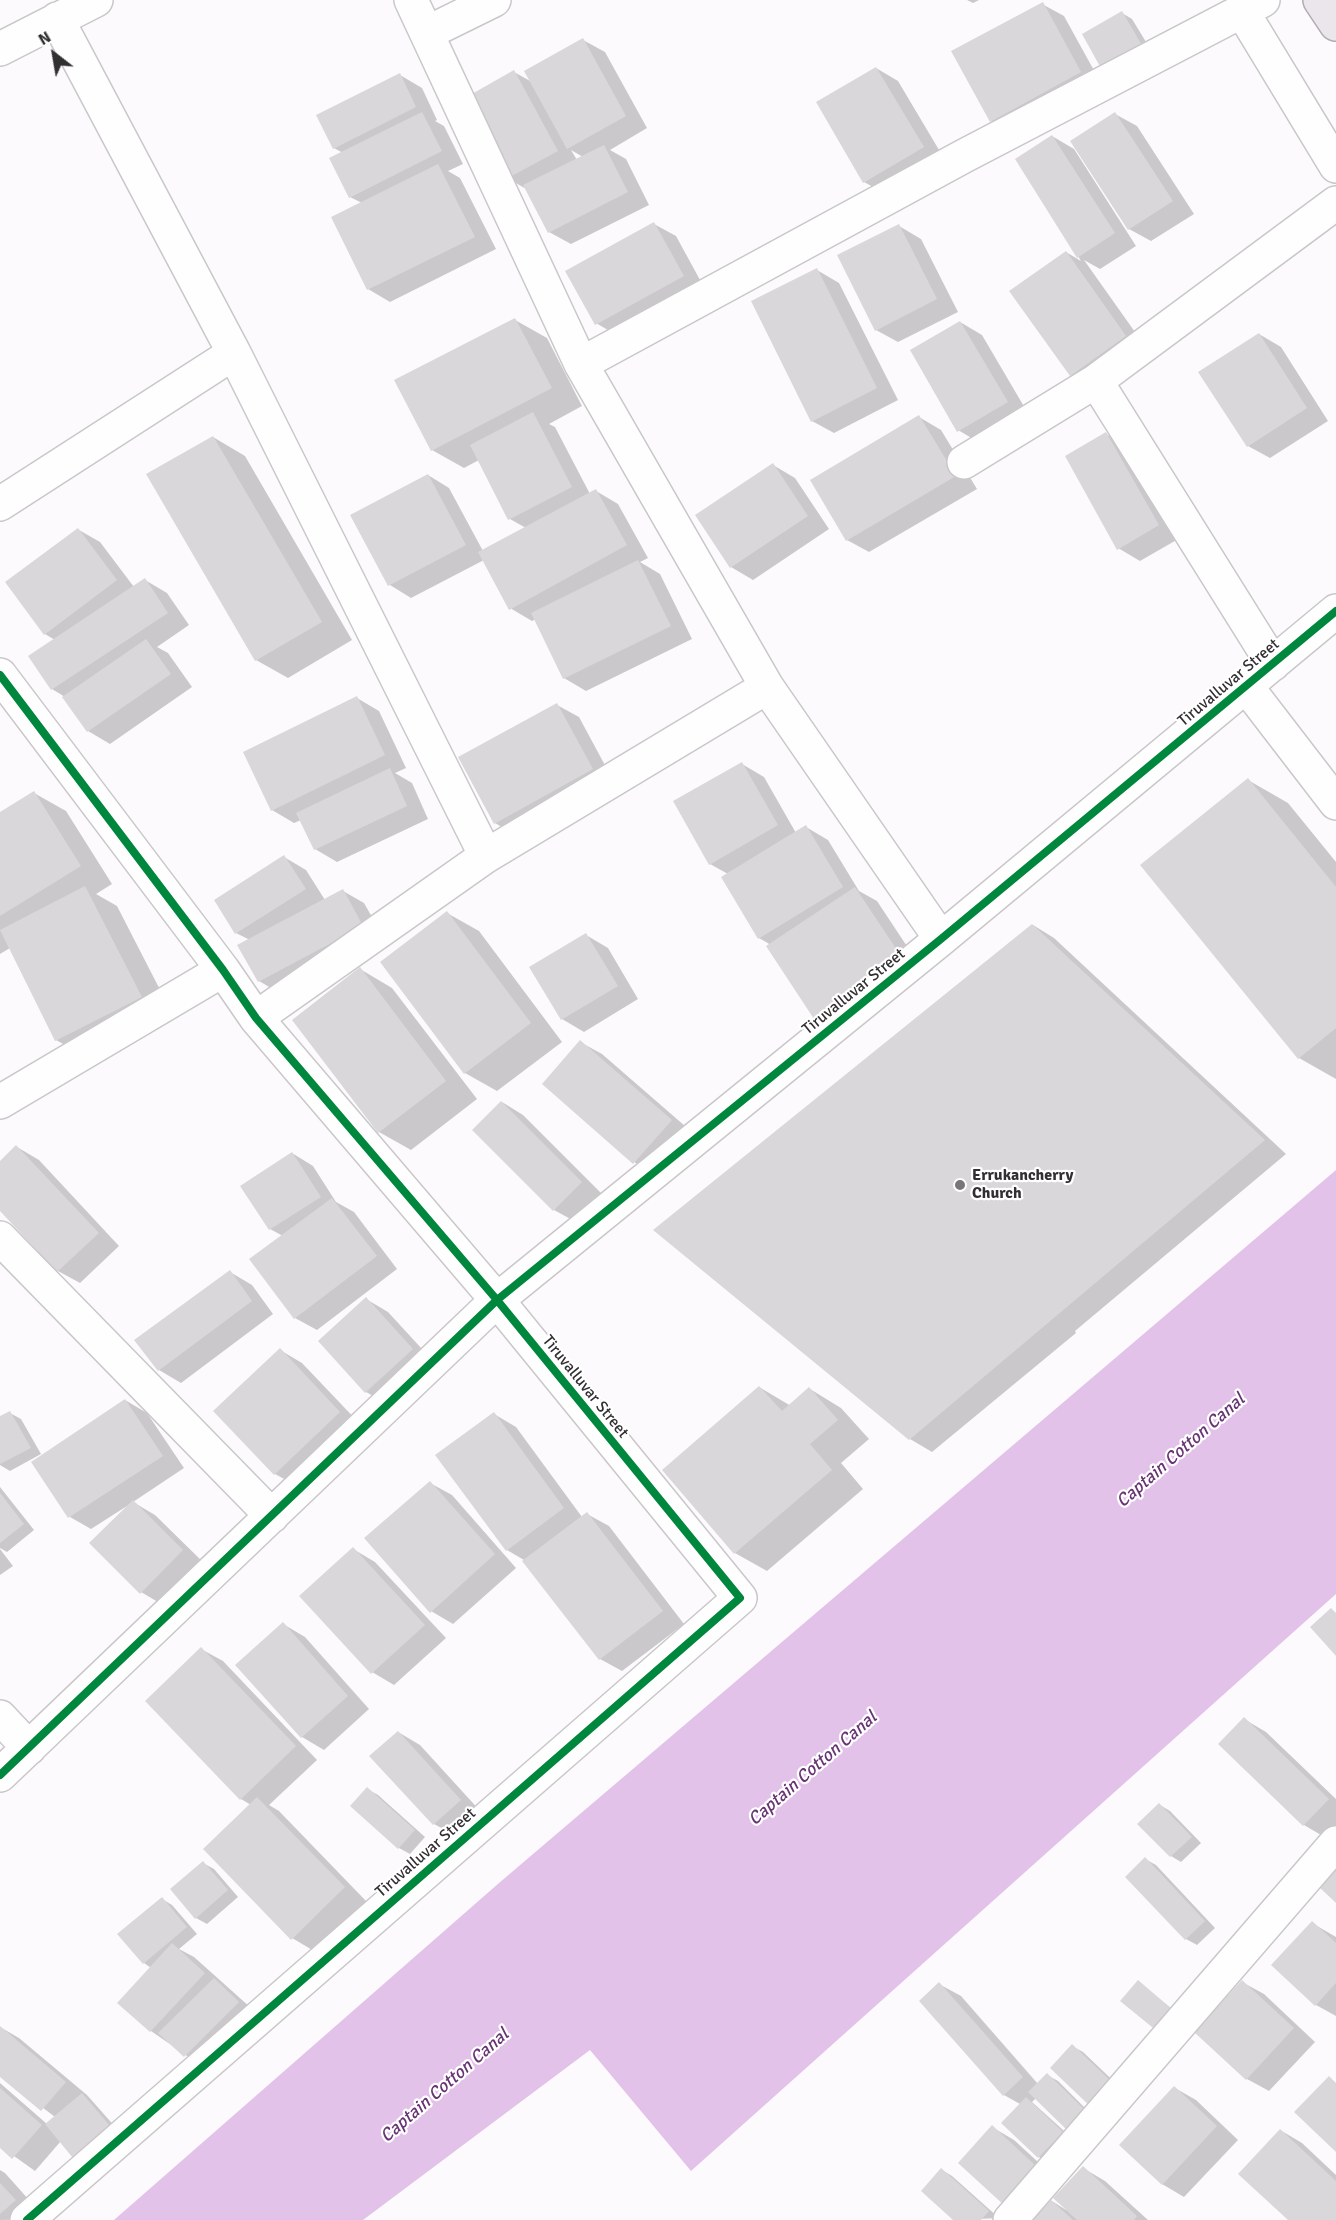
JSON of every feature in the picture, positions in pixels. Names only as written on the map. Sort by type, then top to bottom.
[{"type":"main road","points":[[1320,0],[1336,24]]},
{"type":"street","points":[[0,49],[96,0]]},
{"type":"street","points":[[411,0],[581,364],[767,687],[941,939]]},
{"type":"street","points":[[427,33],[494,0]]},
{"type":"street","points":[[581,364],[964,156],[1252,5],[1336,166]]},
{"type":"street","points":[[57,20],[234,353],[486,856]]},
{"type":"street","points":[[964,462],[1096,381],[1336,203]]},
{"type":"street","points":[[0,504],[234,353]]},
{"type":"street","points":[[1096,381],[1273,663]]},
{"type":"street","name":"Tiruvalluvar Street","points":[[27,2220],[740,1598],[497,1300],[941,939],[1336,611]]},
{"type":"street","points":[[0,675],[223,970],[256,1018],[497,1300],[0,1775]]},
{"type":"street","points":[[1246,686],[1336,803]]},
{"type":"street","points":[[256,1018],[486,856],[767,687]]},
{"type":"street","points":[[0,1102],[223,970]]},
{"type":"street","points":[[0,1238],[272,1516]]},
{"type":"street","points":[[0,1717],[29,1748]]},
{"type":"street","points":[[1010,2220],[1336,1843]]},
{"type":"water","name":"Captain Cotton Canal","points":[[1336,1170],[1336,1594],[691,2171],[590,2050],[363,2220],[114,2220],[499,1883]]},
{"type":"building","points":[[1043,2],[1081,72],[990,122],[951,51]]},
{"type":"building","points":[[1122,11],[1144,49],[1103,72],[1082,34]]},
{"type":"building","points":[[583,38],[626,116],[567,149],[524,71]]},
{"type":"building","points":[[876,67],[924,147],[863,183],[816,102]]},
{"type":"building","points":[[514,70],[558,151],[506,179],[463,99]]},
{"type":"building","points":[[400,73],[416,107],[333,149],[316,115]]},
{"type":"building","points":[[422,112],[442,151],[349,198],[329,158]]},
{"type":"building","points":[[1115,112],[1173,201],[1128,230],[1070,141]]},
{"type":"building","points":[[1052,135],[1115,233],[1077,258],[1015,159]]},
{"type":"building","points":[[604,145],[628,192],[548,233],[523,185]]},
{"type":"building","points":[[438,164],[475,237],[367,290],[331,217]]},
{"type":"building","points":[[654,222],[684,276],[595,325],[565,271]]},
{"type":"building","points":[[899,224],[937,299],[875,331],[837,255]]},
{"type":"building","points":[[1066,251],[1126,336],[1070,376],[1009,291]]},
{"type":"building","points":[[817,268],[877,388],[811,422],[751,301]]},
{"type":"building","points":[[515,318],[552,388],[431,451],[394,380]]},
{"type":"building","points":[[960,321],[1008,402],[957,432],[910,350]]},
{"type":"building","points":[[1259,333],[1307,408],[1247,447],[1198,372]]},
{"type":"building","points":[[533,412],[572,487],[508,520],[470,445]]},
{"type":"building","points":[[919,415],[956,476],[846,541],[810,480]]},
{"type":"building","points":[[1106,432],[1159,525],[1117,550],[1065,456]]},
{"type":"building","points":[[213,436],[322,622],[255,661],[146,474]]},
{"type":"building","points":[[773,463],[808,516],[730,568],[695,515]]},
{"type":"building","points":[[428,474],[466,545],[388,586],[350,515]]},
{"type":"building","points":[[596,489],[627,545],[509,610],[478,552]]},
{"type":"building","points":[[78,528],[117,580],[44,635],[5,582]]},
{"type":"building","points":[[638,560],[671,626],[563,679],[531,613]]},
{"type":"building","points":[[145,578],[168,613],[51,690],[28,656]]},
{"type":"building","points":[[146,639],[171,674],[87,732],[62,697]]},
{"type":"building","points":[[357,696],[385,755],[271,811],[243,752]]},
{"type":"building","points":[[557,703],[593,769],[494,824],[458,757]]},
{"type":"building","points":[[742,762],[778,825],[709,865],[673,801]]},
{"type":"building","points":[[390,768],[407,806],[314,850],[296,813]]},
{"type":"building","points":[[1248,778],[1336,887],[1336,1028],[1298,1059],[1140,865]]},
{"type":"building","points":[[34,791],[81,866],[0,916],[0,812]]},
{"type":"building","points":[[806,825],[843,887],[758,939],[721,877]]},
{"type":"building","points":[[284,855],[306,889],[235,934],[214,900]]},
{"type":"building","points":[[85,886],[142,997],[55,1041],[0,930]]},
{"type":"building","points":[[855,887],[903,959],[814,1019],[766,946]]},
{"type":"building","points":[[343,889],[363,926],[258,982],[237,945]]},
{"type":"building","points":[[447,911],[531,1023],[464,1074],[380,962]]},
{"type":"building","name":"Errukancherry Church","points":[[1032,924],[1265,1140],[909,1440],[653,1230]]},
{"type":"building","points":[[586,933],[618,986],[561,1020],[529,967]]},
{"type":"building","points":[[360,967],[446,1081],[378,1133],[292,1020]]},
{"type":"building","points":[[580,1040],[672,1120],[633,1164],[542,1084]]},
{"type":"building","points":[[501,1101],[582,1182],[553,1211],[472,1130]]},
{"type":"building","points":[[16,1145],[99,1233],[57,1272],[0,1211],[0,1161]]},
{"type":"building","points":[[292,1152],[321,1197],[269,1230],[240,1186]]},
{"type":"building","points":[[332,1198],[377,1256],[294,1319],[249,1259]]},
{"type":"building","points":[[230,1270],[252,1301],[158,1371],[134,1340]]},
{"type":"building","points":[[366,1297],[413,1349],[365,1393],[318,1341]]},
{"type":"building","points":[[280,1348],[340,1412],[274,1475],[213,1411]]},
{"type":"building","points":[[759,1386],[782,1411],[809,1387],[838,1420],[810,1444],[832,1470],[734,1554],[662,1470]]},
{"type":"building","points":[[125,1399],[163,1456],[68,1518],[31,1462]]},
{"type":"building","points":[[10,1411],[31,1448],[0,1464],[0,1416]]},
{"type":"building","points":[[494,1412],[564,1508],[506,1551],[435,1455]]},
{"type":"building","points":[[430,1481],[495,1554],[430,1613],[364,1538]]},
{"type":"building","points":[[0,1493],[24,1524],[0,1543]]},
{"type":"building","points":[[133,1500],[183,1550],[140,1594],[89,1543]]},
{"type":"building","points":[[587,1512],[663,1611],[599,1660],[522,1561]]},
{"type":"building","points":[[353,1547],[425,1625],[371,1674],[299,1596]]},
{"type":"building","points":[[1331,1608],[1336,1613],[1336,1656],[1310,1627]]},
{"type":"building","points":[[283,1622],[348,1696],[301,1738],[235,1665]]},
{"type":"building","points":[[201,1647],[296,1746],[240,1800],[145,1701]]},
{"type":"building","points":[[1244,1717],[1329,1799],[1303,1826],[1218,1744]]},
{"type":"building","points":[[398,1731],[461,1800],[433,1825],[369,1756]]},
{"type":"building","points":[[367,1787],[415,1830],[398,1849],[350,1806]]},
{"type":"building","points":[[257,1797],[345,1887],[291,1940],[203,1849]]},
{"type":"building","points":[[1159,1803],[1192,1837],[1170,1857],[1137,1824]]},
{"type":"building","points":[[1145,1857],[1205,1921],[1185,1940],[1125,1877]]},
{"type":"building","points":[[203,1861],[228,1890],[195,1919],[170,1889]]},
{"type":"building","points":[[1336,1869],[1336,1903],[1319,1887]]},
{"type":"building","points":[[162,1897],[187,1927],[143,1964],[117,1934]]},
{"type":"building","points":[[1312,1921],[1336,1943],[1336,1983],[1315,2006],[1271,1965]]},
{"type":"building","points":[[172,1943],[205,1973],[150,2032],[117,2003]]},
{"type":"building","points":[[214,1978],[239,2002],[184,2057],[158,2033]]},
{"type":"building","points":[[1138,1980],[1180,2016],[1163,2036],[1120,2001]]},
{"type":"building","points":[[1242,1980],[1294,2028],[1246,2080],[1194,2032]]},
{"type":"building","points":[[939,1982],[1023,2077],[1003,2096],[919,2001]]},
{"type":"building","points":[[0,2026],[66,2082],[41,2111],[0,2077]]},
{"type":"building","points":[[1072,2044],[1115,2085],[1093,2109],[1050,2068]]},
{"type":"building","points":[[1047,2073],[1088,2113],[1069,2132],[1028,2092]]},
{"type":"building","points":[[1329,2076],[1336,2083],[1336,2152],[1294,2112]]},
{"type":"building","points":[[1174,2086],[1217,2126],[1162,2185],[1119,2145]]},
{"type":"building","points":[[0,2088],[42,2125],[12,2159],[0,2148]]},
{"type":"building","points":[[82,2093],[115,2132],[77,2163],[45,2124]]},
{"type":"building","points":[[1026,2097],[1063,2132],[1038,2158],[1001,2123]]},
{"type":"building","points":[[992,2125],[1039,2169],[1005,2206],[958,2163]]},
{"type":"building","points":[[1280,2129],[1336,2181],[1336,2220],[1288,2220],[1238,2174]]},
{"type":"building","points":[[1083,2166],[1137,2216],[1134,2220],[1077,2220],[1053,2198]]},
{"type":"building","points":[[941,2168],[989,2211],[981,2220],[953,2220],[921,2191]]},
{"type":"building","points":[[0,2183],[16,2200],[0,2214]]},
{"type":"building","points":[[1051,2200],[1073,2220],[1032,2220]]},
{"type":"cycle path","points":[[27,2220],[740,1598],[497,1300],[941,939],[1336,611]]},
{"type":"cycle path","points":[[0,675],[223,970],[256,1018],[497,1300],[0,1775]]},
{"type":"place","name":"Errukancherry Church","points":[[960,1185]]}]
